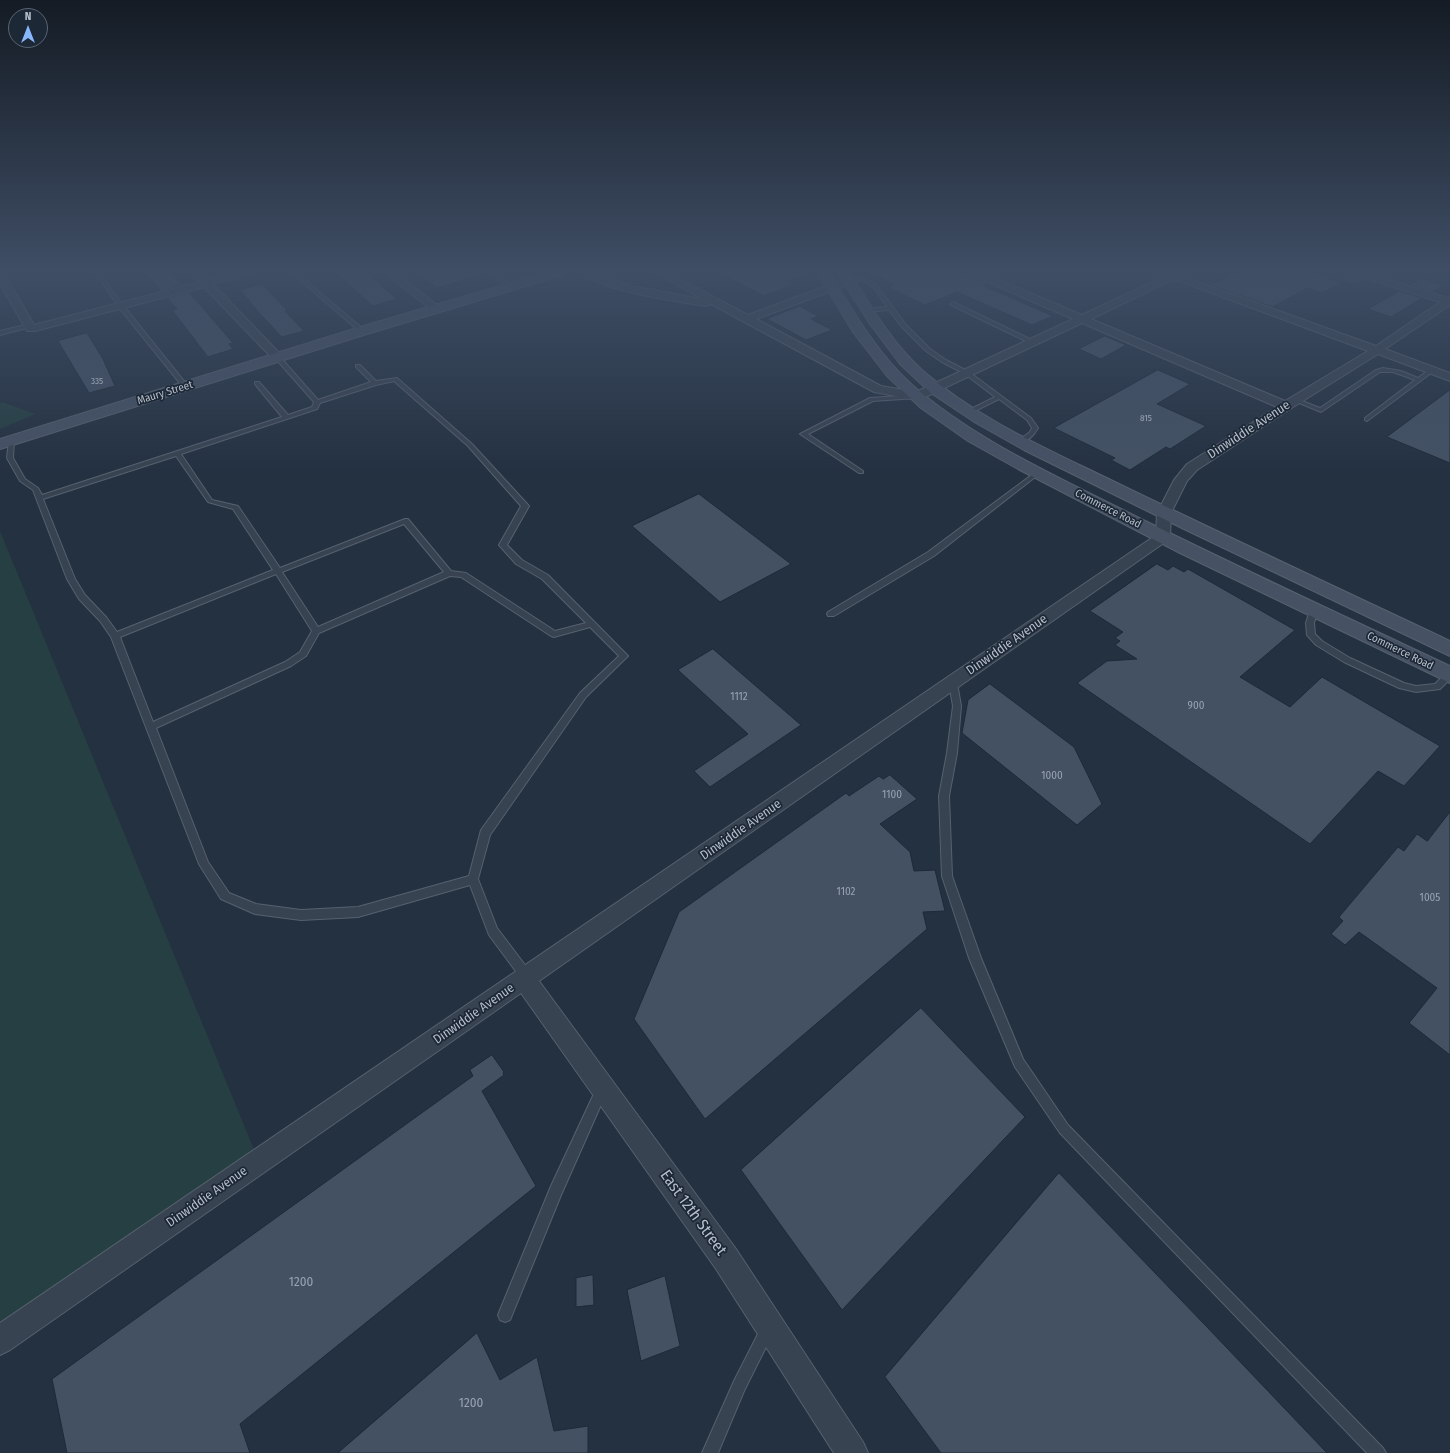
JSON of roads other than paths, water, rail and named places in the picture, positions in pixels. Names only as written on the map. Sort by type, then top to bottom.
[{"type":"main road","name":"Maury Street","points":[[6,442],[335,340]]},
{"type":"main road","name":"Commerce Road","points":[[864,340],[871,350],[893,374],[917,396],[968,433],[1038,473],[1164,537],[1449,675]]},
{"type":"main road","name":"Commerce Road","points":[[887,340],[893,349],[916,372],[935,388],[969,412],[1021,442],[1164,514],[1450,648]]},
{"type":"street","points":[[261,340],[278,358]]},
{"type":"street","points":[[786,340],[878,389],[917,396],[1037,340]]},
{"type":"street","points":[[1133,340],[1291,403]]},
{"type":"street","points":[[1350,340],[1450,377]]},
{"type":"street","name":"Dinwiddie Avenue","points":[[0,1340],[1164,537],[1164,514],[1181,480],[1188,470],[1392,340]]},
{"type":"street","name":"East 12th Street","points":[[526,978],[602,1088],[726,1259],[852,1453]]},
{"type":"lane","points":[[148,340],[185,386]]},
{"type":"lane","points":[[918,340],[928,350],[944,361],[967,373],[1033,424],[1035,428],[1032,433],[1021,442]]},
{"type":"lane","points":[[1027,340],[1032,342]]},
{"type":"lane","points":[[278,358],[318,402]]},
{"type":"lane","points":[[358,366],[375,383]]},
{"type":"lane","points":[[1291,403],[1321,410],[1378,371],[1385,369],[1420,380]]},
{"type":"lane","points":[[1367,419],[1432,370]]},
{"type":"lane","points":[[39,498],[287,418],[315,408],[318,402],[375,383],[395,379],[470,445],[525,506],[503,545],[519,562],[545,577],[624,656],[583,695],[485,833],[473,879],[493,931],[526,978]]},
{"type":"lane","points":[[257,383],[287,418]]},
{"type":"lane","points":[[862,472],[803,434],[872,399],[917,396]]},
{"type":"lane","points":[[969,412],[999,397]]},
{"type":"lane","points":[[6,442],[10,458],[22,480],[36,489],[71,579],[82,597],[103,619],[115,636],[204,864],[225,896],[255,909],[301,915],[358,912],[473,879]]},
{"type":"lane","points":[[177,453],[210,501],[236,508],[316,631]]},
{"type":"lane","points":[[831,614],[931,554],[1038,473]]},
{"type":"lane","points":[[115,636],[405,521],[450,573]]},
{"type":"lane","points":[[150,727],[288,664],[303,654],[316,631],[450,573],[463,575],[554,634],[592,624]]},
{"type":"lane","points":[[1314,610],[1310,623],[1311,635],[1319,643],[1347,660],[1402,686],[1416,689],[1437,687],[1449,675]]},
{"type":"lane","points":[[953,683],[957,706],[952,753],[944,796],[947,876],[975,958],[1019,1063],[1064,1129],[1378,1453]]},
{"type":"lane","points":[[505,1315],[556,1192],[602,1088]]},
{"type":"lane","points":[[710,1453],[739,1386],[769,1326]]}]
